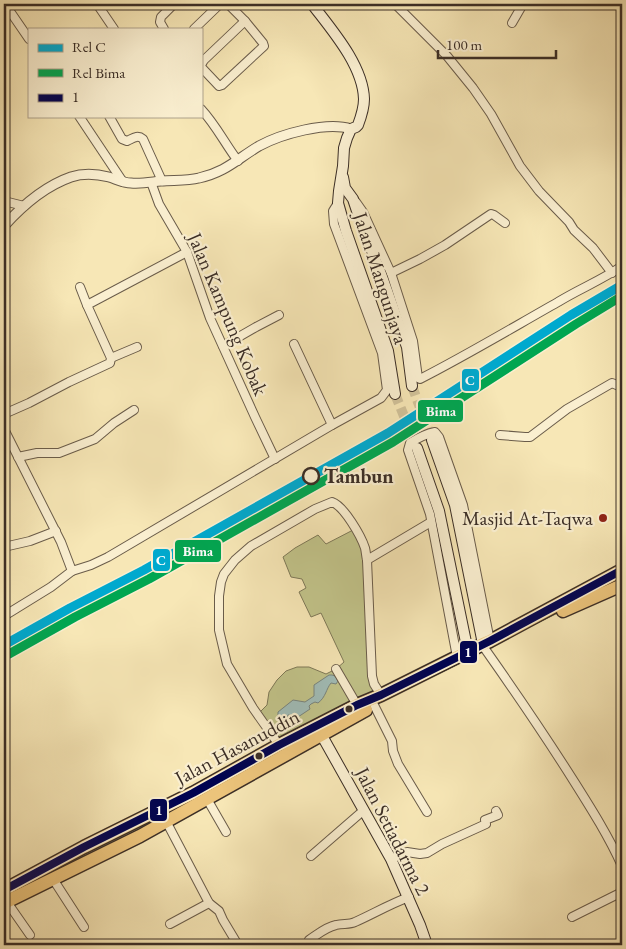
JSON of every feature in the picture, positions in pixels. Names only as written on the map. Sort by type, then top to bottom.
[{"type":"highway","name":"Jalan Hasanuddin","points":[[5,898],[84,847],[193,792],[357,705],[400,692],[470,658],[486,644],[622,570]]},
{"type":"highway","name":"Jalan Hasanuddin","points":[[5,898],[53,879],[140,836],[322,734],[377,700],[463,654],[622,584]]},
{"type":"main road","name":"Jalan Mangunjaya","points":[[312,4],[348,53],[361,83],[364,98],[363,106],[358,125],[351,129],[344,148],[338,203],[388,351],[395,394]]},
{"type":"main road","name":"Jalan Mangunjaya","points":[[342,173],[345,188],[353,199],[407,347],[412,386]]},
{"type":"main road","points":[[432,440],[455,505],[486,644]]},
{"type":"main road","points":[[417,448],[438,511],[463,654]]},
{"type":"main road","name":"Jalan Setiadarma 2","points":[[322,734],[391,859],[427,945]]},
{"type":"street","points":[[5,4],[28,38]]},
{"type":"street","points":[[97,4],[113,28]]},
{"type":"street","points":[[163,28],[160,22],[161,17],[174,4]]},
{"type":"street","points":[[195,28],[220,4]]},
{"type":"street","points":[[202,67],[215,83],[219,86],[222,85],[264,46],[245,21],[228,4]]},
{"type":"street","points":[[395,4],[447,56],[473,88],[491,114],[520,166],[539,191],[593,248],[612,273]]},
{"type":"street","points":[[512,23],[523,4]]},
{"type":"street","points":[[202,64],[245,21]]},
{"type":"street","points":[[202,111],[238,161]]},
{"type":"street","points":[[80,118],[123,182]]},
{"type":"street","points":[[110,118],[122,139],[127,141],[140,136],[143,138],[162,181]]},
{"type":"street","points":[[4,226],[17,211],[47,190],[77,176],[109,177],[131,183],[198,178],[218,172],[262,145],[278,138],[314,129],[337,126],[351,129]]},
{"type":"street","name":"Jalan Kampung Kobak","points":[[151,182],[159,204],[187,252],[210,318],[275,459]]},
{"type":"street","points":[[353,199],[360,206],[391,273],[413,341],[418,378],[420,379],[456,361],[622,266]]},
{"type":"street","points":[[4,201],[24,206]]},
{"type":"street","points":[[4,616],[51,587],[72,571],[108,557],[381,398],[387,390],[382,353],[334,224],[333,211],[338,203]]},
{"type":"street","points":[[391,273],[445,245],[491,214],[505,223]]},
{"type":"street","points":[[88,305],[187,252]]},
{"type":"street","points":[[4,414],[110,363],[111,358],[80,287]]},
{"type":"street","points":[[223,346],[256,326],[279,315]]},
{"type":"street","points":[[294,344],[332,425]]},
{"type":"street","points":[[111,358],[137,347]]},
{"type":"street","points":[[500,436],[530,437],[567,408],[612,383],[622,388]]},
{"type":"street","points":[[18,457],[37,453],[59,453],[96,439],[114,423],[134,410]]},
{"type":"street","points":[[463,654],[430,514],[408,450],[410,443],[419,437],[434,432],[439,437],[463,504],[486,644],[567,770],[616,852],[622,866]]},
{"type":"street","points":[[5,433],[56,531],[72,571]]},
{"type":"street","points":[[279,745],[253,708],[227,664],[218,630],[221,582],[224,574],[235,560],[251,546],[315,509],[332,502],[337,503],[359,534],[365,548],[372,676],[377,700],[398,764],[427,812]]},
{"type":"street","points":[[367,560],[431,522]]},
{"type":"street","points":[[4,547],[56,531]]},
{"type":"street","points":[[336,669],[357,705]]},
{"type":"street","points":[[207,799],[226,832]]},
{"type":"street","points":[[311,856],[364,810]]},
{"type":"street","points":[[391,859],[407,852],[427,853],[486,824],[485,820],[498,815],[496,811]]},
{"type":"street","points":[[166,821],[209,902],[219,911],[238,945]]},
{"type":"street","points":[[53,879],[84,927]]},
{"type":"street","points":[[572,917],[622,892]]},
{"type":"street","points":[[309,940],[329,926],[354,923],[408,897]]},
{"type":"street","points":[[5,898],[30,935]]},
{"type":"street","points":[[170,924],[209,902]]},
{"type":"green space","points":[[355,529],[365,548],[372,676],[381,695],[622,570],[622,585],[576,604],[400,692],[4,903],[4,890],[279,745],[258,714],[267,705],[269,692],[277,680],[286,671],[297,667],[309,667],[326,674],[344,662],[321,613],[311,617],[299,592],[306,588],[302,579],[291,577],[283,557],[318,535],[326,544]]},
{"type":"water","points":[[329,675],[335,676],[338,681],[336,684],[331,683],[318,703],[311,704],[309,706],[310,709],[298,717],[288,715],[286,721],[283,722],[278,718],[278,712],[293,700],[305,702],[314,696],[314,685]]},
{"type":"tunnel","points":[[412,386],[432,440]]},
{"type":"tunnel","points":[[395,394],[417,448]]},
{"type":"rail line","name":"C","points":[[4,645],[144,570],[388,433],[571,315],[622,285]]},
{"type":"rail line","name":"Bima","points":[[9,654],[149,579],[393,442],[622,296]]},
{"type":"transit line","name":"1","points":[[4,890],[84,847],[193,793],[279,745],[357,705],[490,641],[622,570]]},
{"type":"place","name":"Tambun","points":[[311,476]]},
{"type":"place","name":"Masjid At-Taqwa","points":[[603,518]]}]
